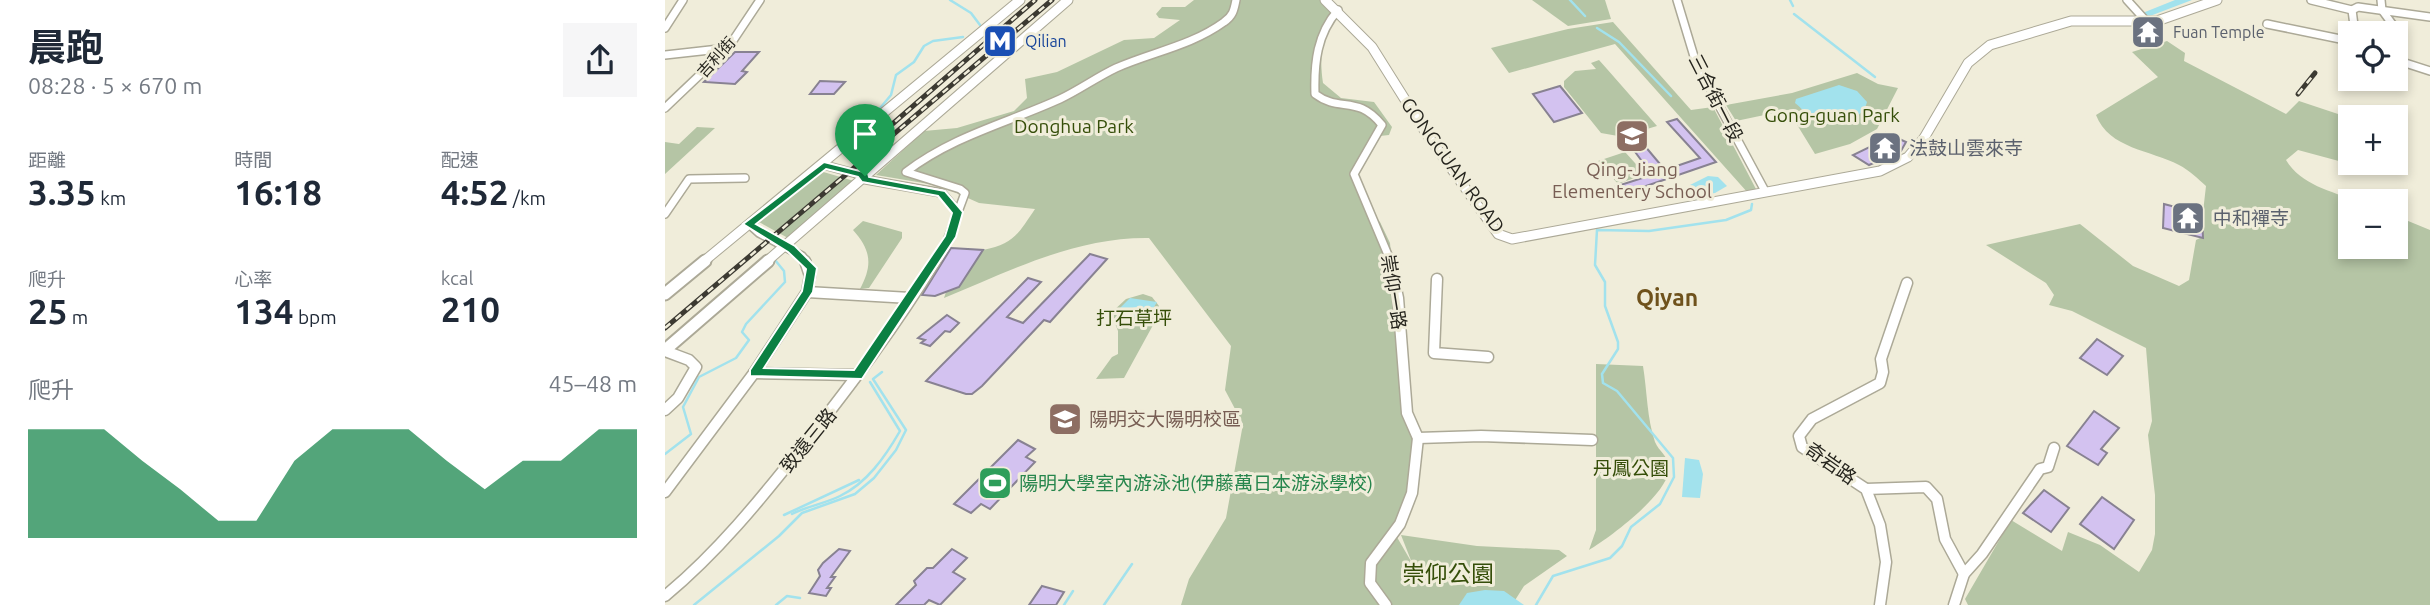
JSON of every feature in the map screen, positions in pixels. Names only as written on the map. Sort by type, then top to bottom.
[{"type":"street","points":[[665,28],[683,0]]},
{"type":"street","name":"吉利街","points":[[665,108],[727,48],[759,0]]},
{"type":"street","points":[[665,294],[1020,0]]},
{"type":"street","points":[[665,410],[678,398],[696,366],[689,360],[665,351],[782,246],[1068,0]]},
{"type":"street","points":[[824,165],[863,177],[942,194],[958,212],[965,193],[960,189],[906,172],[932,152],[974,132],[1060,99],[1097,76],[1180,47],[1224,22],[1234,13],[1236,0]]},
{"type":"street","name":"GONGGUAN ROAD","points":[[1325,0],[1338,10],[1372,47],[1426,133],[1503,238],[1534,236],[1830,182],[1898,165],[1924,138],[1968,62],[1990,45],[2071,21],[2167,19],[2217,0]]},
{"type":"street","name":"三合街一段","points":[[1677,0],[1696,63],[1756,195]]},
{"type":"street","points":[[2127,0],[2144,20]]},
{"type":"street","points":[[2311,0],[2352,10],[2358,7],[2430,17]]},
{"type":"street","points":[[2381,0],[2382,10],[2390,21]]},
{"type":"street","name":"崇仰一路","points":[[1338,10],[1326,22],[1314,69],[1315,94],[1323,100],[1369,109],[1382,125],[1354,174],[1388,250],[1398,298],[1407,413],[1418,438],[1412,493],[1400,524],[1371,563],[1370,583],[1386,605]]},
{"type":"street","points":[[2352,10],[2353,21]]},
{"type":"street","points":[[2267,24],[2338,39]]},
{"type":"street","points":[[665,55],[727,48]]},
{"type":"street","points":[[2408,64],[2430,71]]},
{"type":"street","points":[[665,214],[689,179],[745,178]]},
{"type":"street","name":"致遠三路","points":[[665,596],[692,573],[769,486],[857,375],[950,237],[958,212]]},
{"type":"street","points":[[665,492],[754,373],[807,292],[812,278],[810,265],[749,224]]},
{"type":"street","points":[[1437,279],[1434,353],[1487,357]]},
{"type":"street","name":"奇岩路","points":[[1880,605],[1886,562],[1880,525],[1866,489],[1802,447],[1799,436],[1812,419],[1880,383],[1883,372],[1881,359],[1907,283]]},
{"type":"street","points":[[807,292],[910,298]]},
{"type":"street","points":[[754,373],[857,375]]},
{"type":"street","points":[[1418,438],[1481,436],[1592,440]]},
{"type":"street","points":[[1954,605],[1964,574],[1982,554],[2040,469],[2048,467],[2054,448]]},
{"type":"street","points":[[1866,489],[1926,487],[1937,499],[1937,512],[1957,565],[1964,574]]},
{"type":"green space","points":[[1194,0],[1321,0],[1333,9],[1322,45],[1323,83],[1341,98],[1374,102],[1392,127],[1389,135],[1380,136],[1357,172],[1374,217],[1380,222],[1390,243],[1406,420],[1418,438],[1409,489],[1394,532],[1412,563],[1401,535],[1477,546],[1559,550],[1567,556],[1524,586],[1512,605],[1181,605],[1189,579],[1226,518],[1243,424],[1225,390],[1231,346],[1149,238],[1122,239],[1069,249],[944,298],[946,292],[959,287],[983,250],[1009,241],[1035,209],[979,203],[941,186],[876,175],[924,131],[957,128],[1014,111],[1027,98],[1025,79],[1057,72],[1124,40],[1154,38],[1180,20],[1159,18],[1156,14],[1162,7],[1185,7]]},
{"type":"green space","points":[[1532,0],[1605,0],[1611,19],[1568,26]]},
{"type":"green space","points":[[1613,22],[1691,110],[1713,107],[1757,191],[1748,193],[1615,44],[1509,73],[1491,48],[1568,29]]},
{"type":"green space","points":[[2167,41],[2185,53],[2184,61],[2286,114],[2299,101],[2338,114],[2338,161],[2298,150],[2286,160],[2300,176],[2338,194],[2338,259],[2408,259],[2408,221],[2430,230],[2430,605],[1968,605],[1965,599],[2011,520],[2062,551],[2068,532],[2100,545],[2139,572],[2152,550],[2155,534],[2155,495],[2148,435],[2152,421],[2146,348],[2072,311],[2049,305],[2054,295],[2046,283],[1986,245],[2080,224],[2133,266],[2179,286],[2189,280],[2196,240],[2200,238],[2206,186],[2179,165],[2121,142],[2102,126],[2096,115],[2158,77],[2132,52]]},
{"type":"green space","points":[[1599,60],[1657,126],[1647,129],[1643,123],[1636,134],[1618,136],[1601,133],[1564,87],[1564,81],[1575,71],[1596,69],[1591,63]]},
{"type":"green space","name":"Gong-guan Park","points":[[1857,73],[1878,84],[1898,88],[1877,129],[1850,144],[1815,154],[1788,110],[1736,121],[1726,105],[1792,93]]},
{"type":"green space","points":[[697,127],[715,128],[665,174],[665,142],[679,144]]},
{"type":"green space","points":[[1625,152],[1645,174],[1618,184],[1598,161]]},
{"type":"green space","points":[[820,171],[854,181],[788,238],[759,222]]},
{"type":"green space","points":[[863,221],[902,232],[902,238],[869,288],[860,289],[867,272],[868,258],[864,244],[853,230]]},
{"type":"green space","name":"打石草坪","points":[[1143,294],[1152,297],[1159,306],[1158,316],[1124,378],[1096,379],[1112,357],[1118,354],[1118,331],[1111,313],[1126,299]]},
{"type":"green space","name":"丹鳳公園","points":[[1596,364],[1643,366],[1652,433],[1668,462],[1669,470],[1666,480],[1648,504],[1589,550],[1596,530]]},
{"type":"water","points":[[1839,85],[1857,91],[1867,102],[1859,115],[1852,119],[1835,124],[1818,122],[1795,103],[1796,99]]},
{"type":"water","points":[[1708,176],[1718,177],[1727,186],[1715,193],[1691,197],[1686,193],[1690,185]]},
{"type":"water","points":[[1130,298],[1157,302],[1147,319],[1114,314]]},
{"type":"water","points":[[1685,458],[1699,460],[1703,474],[1700,498],[1682,497]]},
{"type":"water","points":[[1504,591],[1524,605],[1459,605],[1467,593]]},
{"type":"building","points":[[735,52],[759,52],[742,71],[747,72],[735,84],[704,82]]},
{"type":"building","points":[[820,81],[845,82],[834,94],[810,94]]},
{"type":"building","points":[[1560,86],[1582,113],[1554,122],[1533,94]]},
{"type":"building","points":[[1677,119],[1716,162],[1617,196],[1611,188],[1652,175],[1633,149],[1644,145],[1665,170],[1700,158],[1667,122]]},
{"type":"building","name":"法鼓山雲來寺","points":[[1886,133],[1906,142],[1901,151],[1869,165],[1853,155],[1874,145]]},
{"type":"building","name":"中和禪寺","points":[[2164,204],[2202,214],[2203,238],[2163,228]]},
{"type":"building","points":[[951,248],[983,250],[959,287],[935,296],[922,295]]},
{"type":"building","points":[[1090,254],[1107,259],[1050,322],[1044,320],[972,394],[926,381],[1028,278],[1041,282],[1007,317],[1023,323]]},
{"type":"building","points":[[947,315],[959,323],[950,332],[945,331],[930,346],[921,343],[925,340],[918,338]]},
{"type":"building","points":[[2097,339],[2123,356],[2107,375],[2080,358]]},
{"type":"building","points":[[2094,411],[2119,428],[2101,449],[2107,453],[2098,465],[2067,446]]},
{"type":"building","name":"陽明大學室內游泳池(伊藤萬日本游泳學校)","points":[[1018,440],[1035,449],[1026,457],[1035,462],[990,509],[981,504],[971,513],[954,504]]},
{"type":"building","points":[[2044,490],[2069,508],[2051,532],[2023,513]]},
{"type":"building","points":[[2102,497],[2134,520],[2114,549],[2080,524]]},
{"type":"building","points":[[839,549],[850,551],[831,577],[835,577],[827,588],[831,588],[826,596],[809,593],[820,576],[818,570]]},
{"type":"building","points":[[952,549],[967,558],[953,572],[965,579],[940,605],[929,600],[924,605],[896,605],[916,585],[914,581],[927,568],[933,568]]},
{"type":"building","points":[[1042,586],[1064,592],[1056,605],[1029,605]]},
{"type":"waterway","points":[[950,0],[971,13],[980,25]]},
{"type":"waterway","points":[[1570,0],[1585,16]]},
{"type":"waterway","points":[[1790,0],[1793,6]]},
{"type":"waterway","points":[[2146,14],[2186,0]]},
{"type":"waterway","points":[[1794,14],[1875,77]]},
{"type":"waterway","points":[[1597,28],[1619,42],[1671,96]]},
{"type":"waterway","points":[[876,113],[891,95],[896,75],[914,62],[924,46],[933,41],[963,37]]},
{"type":"waterway","points":[[1536,605],[1553,576],[1610,558],[1622,546],[1631,527],[1660,504],[1674,477],[1673,458],[1617,391],[1603,383],[1602,374],[1618,349],[1618,342],[1605,306],[1605,282],[1595,265],[1597,230],[1649,231],[1726,220],[1751,210],[1752,204]]},
{"type":"waterway","points":[[665,454],[691,434],[683,407],[699,377],[736,358],[749,340],[742,332],[746,324],[785,282],[784,271],[775,260]]},
{"type":"waterway","points":[[694,605],[779,536],[802,513],[855,494],[874,478],[896,450],[906,430],[873,379],[882,372]]},
{"type":"waterway","points":[[792,514],[850,491],[882,460],[900,431],[870,382]]},
{"type":"waterway","points":[[784,515],[859,480]]},
{"type":"waterway","points":[[1104,605],[1132,564]]},
{"type":"waterway","points":[[1064,605],[1073,591]]},
{"type":"waterway","points":[[776,605],[787,596],[800,598]]},
{"type":"railway","points":[[874,140],[1035,0]]},
{"type":"railway","points":[[665,328],[1052,0]]},
{"type":"railway","points":[[2298,94],[2315,73]]},
{"type":"place","name":"Fuan Temple","points":[[2148,32]]},
{"type":"place","name":"Qilian","points":[[1000,41]]},
{"type":"place","name":"Qing-Jiang Elementery School","points":[[1632,136]]},
{"type":"place","name":"法鼓山雲來寺","points":[[1885,148]]},
{"type":"place","name":"中和禪寺","points":[[2188,218]]},
{"type":"place","name":"陽明交大陽明校區","points":[[1065,419]]},
{"type":"place","name":"陽明大學室內游泳池(伊藤萬日本游泳學校)","points":[[995,483]]},
{"type":"district","name":"Qiyan","points":[[1667,297]]},
{"type":"route","points":[[824,165],[865,176],[862,178],[903,184],[942,194],[958,212],[958,219],[950,237],[857,375],[754,373],[807,292],[812,268],[791,249],[753,229],[749,224],[824,165]]},
{"type":"park label","name":"Donghua Park","points":[[1074,126]]},
{"type":"park label","name":"崇仰公園","points":[[1448,573]]}]
